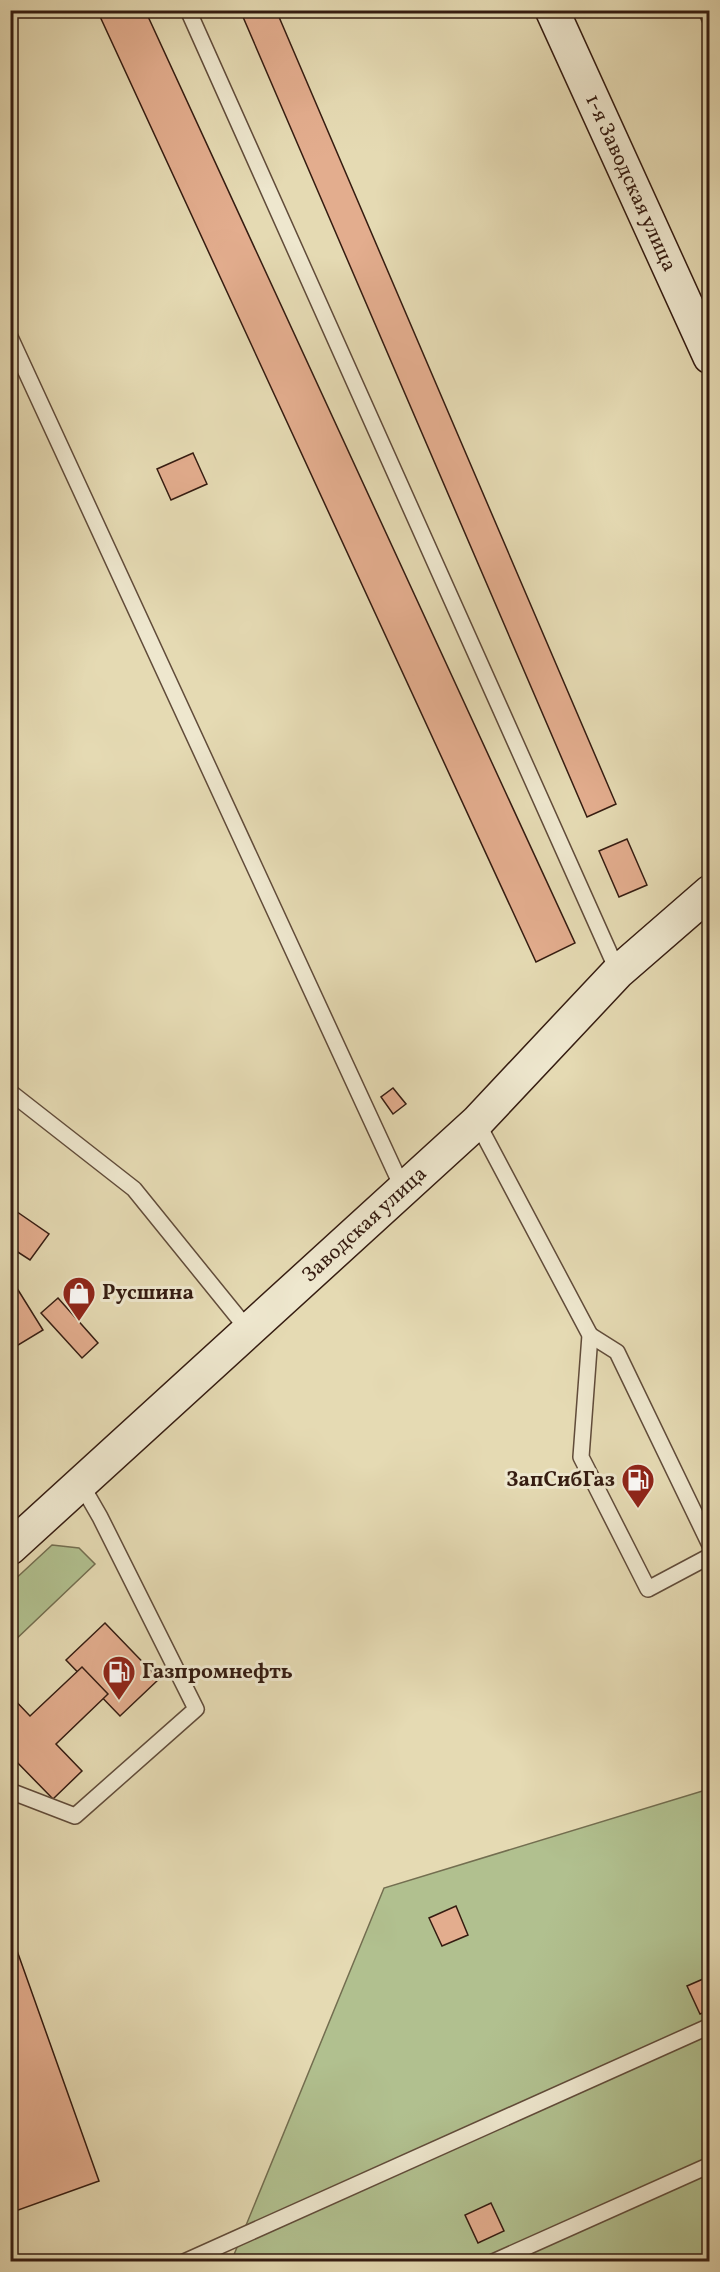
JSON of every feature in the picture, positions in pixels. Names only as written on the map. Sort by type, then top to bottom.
[{"type":"main road","name":"1-я Заводская улица","points":[[552,10],[708,349]]},
{"type":"main road","name":"Заводская улица","points":[[10,1548],[477,1122],[618,972],[710,892]]},
{"type":"lane","points":[[188,10],[618,972]]},
{"type":"lane","points":[[706,10],[710,19]]},
{"type":"lane","points":[[10,337],[403,1189]]},
{"type":"lane","points":[[10,1092],[134,1189],[249,1331]]},
{"type":"lane","points":[[477,1122],[590,1335],[617,1352],[710,1545]]},
{"type":"lane","points":[[590,1335],[581,1456],[648,1589],[710,1556]]},
{"type":"lane","points":[[10,1791],[75,1816],[196,1708],[100,1517],[81,1484]]},
{"type":"lane","points":[[184,2262],[710,2026]]},
{"type":"lane","points":[[493,2262],[710,2165]]},
{"type":"green space","points":[[52,1545],[79,1548],[95,1564],[11,1644],[11,1583]]},
{"type":"green space","points":[[709,1789],[709,2261],[231,2262],[384,1888]]},
{"type":"building","points":[[97,10],[145,10],[575,943],[536,962]]},
{"type":"building","points":[[240,10],[276,10],[616,804],[587,817]]},
{"type":"building","points":[[193,453],[207,484],[171,500],[157,469]]},
{"type":"building","points":[[627,839],[647,885],[619,897],[599,851]]},
{"type":"building","points":[[393,1088],[406,1104],[393,1114],[381,1097]]},
{"type":"building","points":[[10,1207],[49,1234],[30,1260],[10,1247]]},
{"type":"building","points":[[10,1277],[43,1330],[10,1350]]},
{"type":"building","points":[[58,1298],[98,1343],[82,1358],[41,1313]]},
{"type":"building","points":[[105,1623],[159,1679],[120,1716],[66,1660]]},
{"type":"building","points":[[82,1667],[108,1694],[56,1744],[82,1771],[53,1799],[10,1755],[10,1695],[30,1716]]},
{"type":"building","points":[[456,1906],[468,1935],[442,1946],[429,1918]]},
{"type":"building","points":[[10,1931],[99,2181],[10,2213]]},
{"type":"building","points":[[710,1976],[710,2010],[700,2014],[687,1986]]},
{"type":"building","points":[[491,2203],[504,2231],[478,2243],[465,2215]]},
{"type":"place","name":"Русшина","points":[[79,1322]]},
{"type":"place","name":"ЗапСибГаз","points":[[638,1509]]},
{"type":"place","name":"Газпромнефть","points":[[119,1701]]}]
